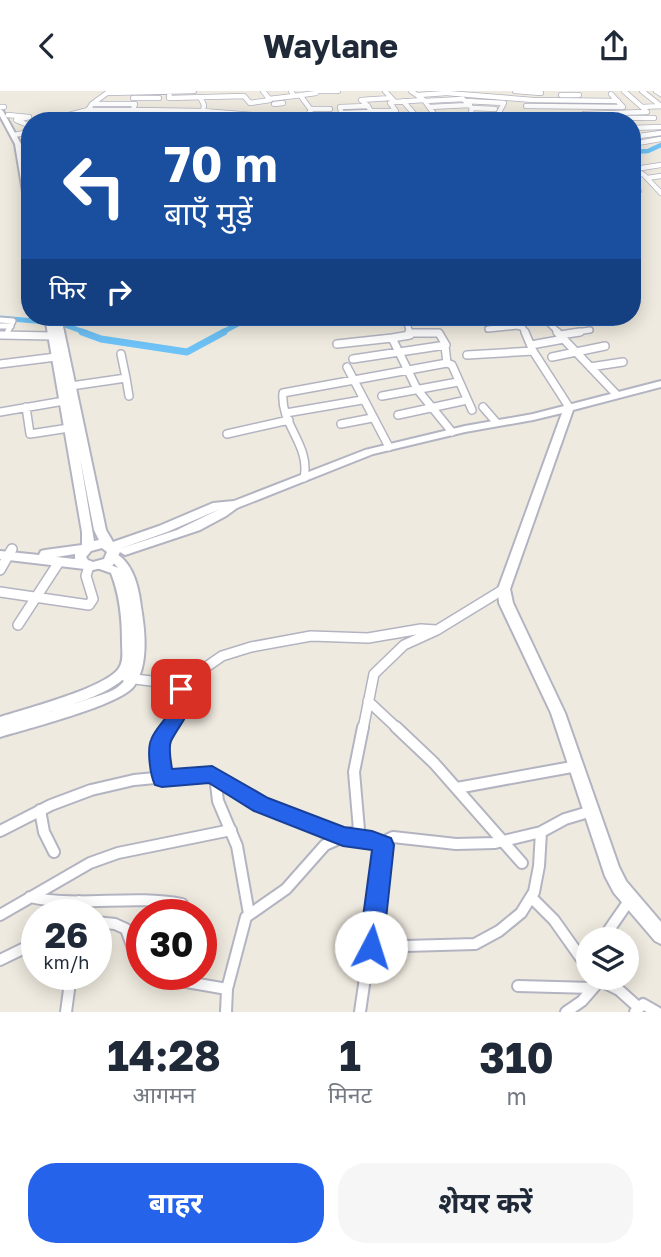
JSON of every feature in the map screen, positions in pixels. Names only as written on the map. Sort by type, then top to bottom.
[{"type":"main road","points":[[2,109],[21,144]]},
{"type":"main road","points":[[18,135],[21,156]]},
{"type":"main road","points":[[50,326],[88,532],[86,548],[80,557],[92,565]]},
{"type":"main road","points":[[59,326],[100,530],[112,551]]},
{"type":"main road","points":[[307,477],[321,476],[407,447],[661,384]]},
{"type":"main road","points":[[569,407],[504,589],[506,603],[558,713],[611,870],[661,935]]},
{"type":"main road","points":[[5,552],[92,565],[112,551],[175,529],[344,461],[389,447],[496,422],[530,417],[561,429]]},
{"type":"main road","points":[[5,552],[55,554],[100,544],[112,551]]},
{"type":"street","points":[[169,98],[170,91]]},
{"type":"street","points":[[88,110],[107,93],[194,91]]},
{"type":"street","points":[[211,97],[212,91]]},
{"type":"street","points":[[263,91],[275,112]]},
{"type":"street","points":[[271,101],[293,94],[338,91]]},
{"type":"street","points":[[385,91],[393,100]]},
{"type":"street","points":[[411,91],[424,100],[433,112]]},
{"type":"street","points":[[493,91],[505,99]]},
{"type":"street","points":[[624,91],[654,118],[661,128]]},
{"type":"street","points":[[642,91],[661,106]]},
{"type":"street","points":[[656,91],[661,94]]},
{"type":"street","points":[[418,95],[435,92],[458,93],[505,99]]},
{"type":"street","points":[[498,112],[505,99],[518,92],[579,95]]},
{"type":"street","points":[[458,93],[471,106]]},
{"type":"street","points":[[523,112],[541,93]]},
{"type":"street","points":[[300,95],[310,109]]},
{"type":"street","points":[[526,106],[623,107],[612,95],[630,95]]},
{"type":"street","points":[[200,97],[204,105],[203,111]]},
{"type":"street","points":[[92,104],[200,97],[222,97],[223,102],[283,103]]},
{"type":"street","points":[[180,98],[182,110]]},
{"type":"street","points":[[371,110],[361,100],[618,101]]},
{"type":"street","points":[[393,100],[390,103],[396,111]]},
{"type":"street","points":[[133,110],[134,101]]},
{"type":"street","points":[[153,110],[158,101]]},
{"type":"street","points":[[249,101],[253,107],[252,112]]},
{"type":"street","points":[[403,101],[413,112]]},
{"type":"street","points":[[605,101],[609,107]]},
{"type":"street","points":[[470,112],[471,106]]},
{"type":"street","points":[[430,107],[471,106],[495,109]]},
{"type":"street","points":[[642,107],[661,106]]},
{"type":"street","points":[[310,109],[340,107],[396,111]]},
{"type":"street","points":[[340,107],[342,112]]},
{"type":"street","points":[[594,107],[594,112]]},
{"type":"street","points":[[330,112],[331,108]]},
{"type":"street","points":[[2,109],[21,115]]},
{"type":"street","points":[[80,112],[225,109],[245,112]]},
{"type":"street","points":[[352,112],[371,110]]},
{"type":"street","points":[[641,113],[647,112]]},
{"type":"street","points":[[641,119],[654,118]]},
{"type":"street","points":[[641,129],[661,128]]},
{"type":"street","points":[[641,129],[661,128]]},
{"type":"street","points":[[642,136],[661,128]]},
{"type":"street","points":[[641,142],[661,139]]},
{"type":"street","points":[[641,168],[661,165]]},
{"type":"street","points":[[641,174],[661,193]]},
{"type":"street","points":[[641,178],[661,176]]},
{"type":"street","points":[[0,320],[13,321],[4,335]]},
{"type":"street","points":[[0,326],[11,326]]},
{"type":"street","points":[[408,326],[411,333]]},
{"type":"street","points":[[488,329],[520,326],[569,407]]},
{"type":"street","points":[[552,326],[616,394]]},
{"type":"street","points":[[467,355],[532,348],[590,330]]},
{"type":"street","points":[[337,344],[411,333],[439,333],[443,335],[447,363]]},
{"type":"street","points":[[4,335],[52,335]]},
{"type":"street","points":[[391,338],[416,389],[452,432]]},
{"type":"street","points":[[353,359],[445,346]]},
{"type":"street","points":[[552,356],[605,346]]},
{"type":"street","points":[[121,353],[129,396]]},
{"type":"street","points":[[2,362],[56,357]]},
{"type":"street","points":[[590,367],[623,362]]},
{"type":"street","points":[[307,477],[306,455],[287,416],[281,397],[283,393],[447,363],[452,365],[472,410]]},
{"type":"street","points":[[347,367],[389,447]]},
{"type":"street","points":[[71,386],[126,378]]},
{"type":"street","points":[[382,396],[458,382]]},
{"type":"street","points":[[227,435],[287,416],[362,400]]},
{"type":"street","points":[[398,415],[467,400]]},
{"type":"street","points":[[0,411],[64,401]]},
{"type":"street","points":[[26,407],[30,434],[69,428]]},
{"type":"street","points":[[483,407],[496,422]]},
{"type":"street","points":[[341,423],[372,418]]},
{"type":"street","points":[[0,722],[104,687],[126,678],[137,668],[137,610],[131,581],[112,551]]},
{"type":"street","points":[[0,570],[5,552]]},
{"type":"street","points":[[18,625],[59,562]]},
{"type":"street","points":[[0,592],[89,605],[93,599],[86,576],[92,565],[115,571],[128,612],[127,668],[121,692],[0,731]]},
{"type":"street","points":[[223,1011],[244,921],[249,914],[286,888],[325,845],[359,829],[354,772],[363,735],[370,684],[383,663],[404,645],[437,630],[504,589]]},
{"type":"street","points":[[126,678],[174,684],[222,656],[251,647],[311,636],[368,638],[421,629],[437,630]]},
{"type":"street","points":[[162,779],[160,742],[177,717],[183,700],[174,684]]},
{"type":"street","points":[[368,701],[404,733],[457,788],[501,842],[522,863]]},
{"type":"street","points":[[457,788],[521,774],[577,766]]},
{"type":"street","points":[[0,831],[40,810],[91,790],[134,780],[208,773],[261,805],[343,837],[372,840],[383,845]]},
{"type":"street","points":[[215,776],[218,801],[237,846],[249,914]]},
{"type":"street","points":[[40,810],[44,832],[54,852]]},
{"type":"street","points":[[360,1012],[385,841],[393,837],[456,844],[501,842],[541,832],[565,819],[592,811]]},
{"type":"street","points":[[0,915],[90,863],[118,853],[231,830]]},
{"type":"street","points":[[371,947],[475,944],[507,924],[532,898],[541,832]]},
{"type":"street","points":[[30,897],[41,899]]},
{"type":"street","points":[[532,898],[554,920],[576,951]]},
{"type":"street","points":[[611,927],[631,898]]},
{"type":"street","points":[[112,900],[151,899]]},
{"type":"street","points":[[0,960],[21,950]]},
{"type":"street","points":[[518,986],[576,982]]},
{"type":"street","points":[[217,987],[227,989]]},
{"type":"street","points":[[66,1012],[69,990]]},
{"type":"street","points":[[566,1012],[582,1001],[590,990]]},
{"type":"street","points":[[619,990],[637,1010],[648,1005],[657,1012]]},
{"type":"waterway","points":[[641,151],[661,145]]},
{"type":"waterway","points":[[0,318],[21,320]]},
{"type":"waterway","points":[[68,326],[87,333]]},
{"type":"waterway","points":[[221,333],[234,326]]},
{"type":"waterway","points":[[82,332],[101,339],[187,352],[224,332]]},
{"type":"route","points":[[181,689],[183,700],[177,717],[160,742],[162,779],[212,774],[261,805],[311,822],[343,837],[372,840],[383,845],[371,947]]}]
